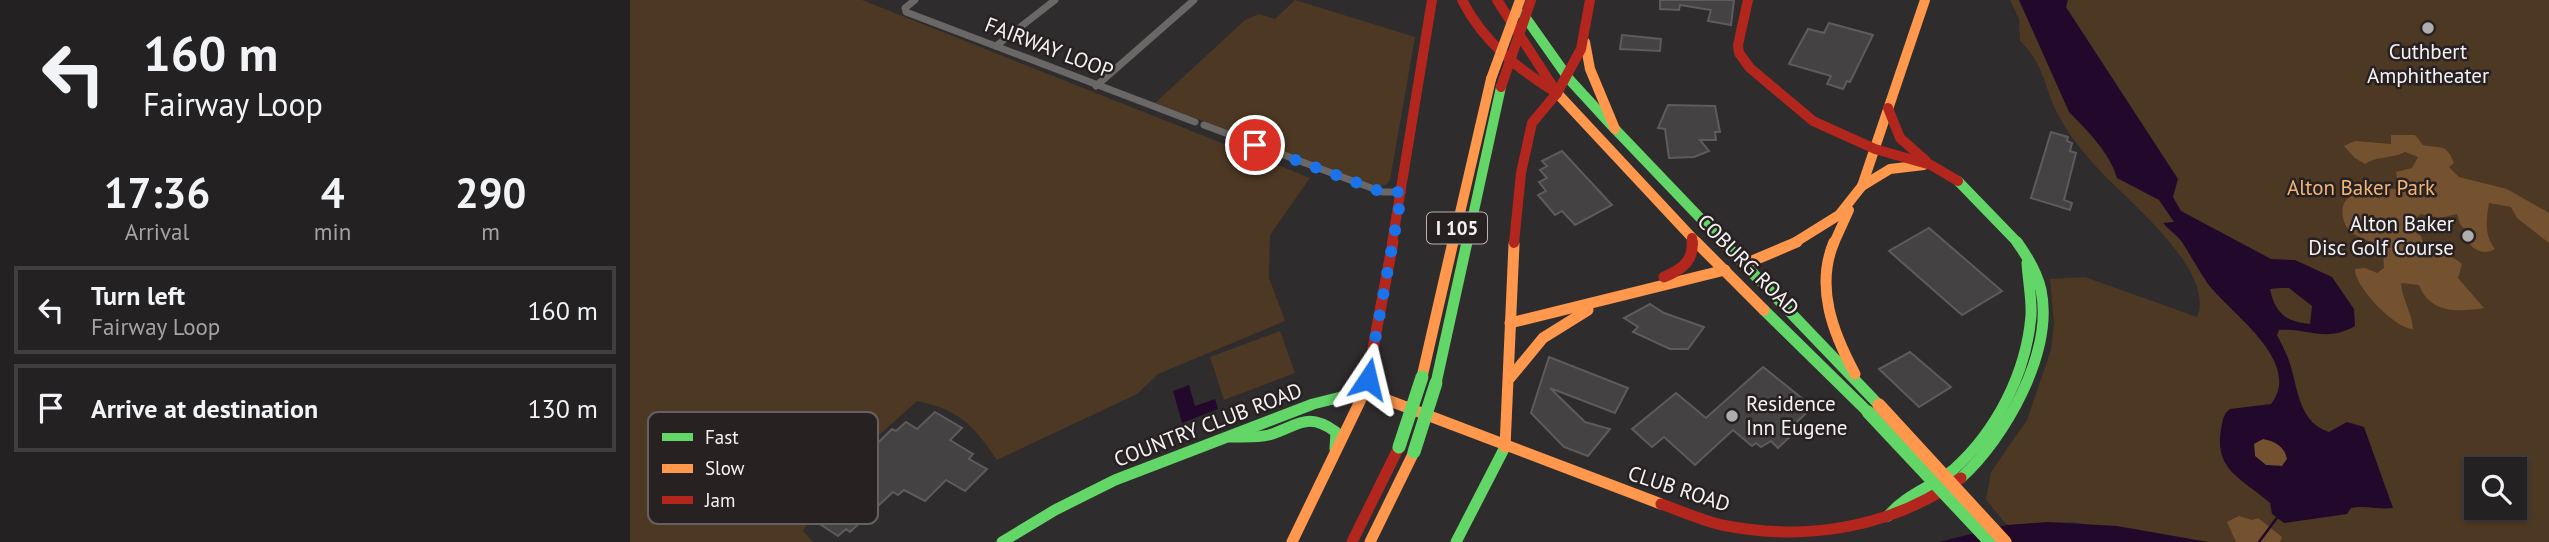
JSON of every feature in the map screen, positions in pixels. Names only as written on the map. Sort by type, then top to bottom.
[{"type":"main road","points":[[1292,542],[1366,391],[1402,192],[1432,0]]},
{"type":"main road","points":[[1461,0],[1472,23],[1487,39],[1536,81],[1557,93]]},
{"type":"main road","name":"COBURG ROAD","points":[[1497,0],[1557,93],[1692,238],[1746,292],[1873,409],[2006,542]]},
{"type":"main road","name":"COBURG ROAD","points":[[1514,0],[1569,79],[1863,386],[1873,409],[1990,542]]},
{"type":"main road","name":"I 105","points":[[1352,542],[1399,447],[1422,377],[1496,83],[1520,0]]},
{"type":"main road","name":"I 105","points":[[1370,542],[1414,452],[1436,383],[1496,83],[1531,0]]},
{"type":"main road","points":[[1590,0],[1585,51],[1615,129]]},
{"type":"main road","name":"CLUB ROAD","points":[[1505,447],[1724,526],[1777,533],[1831,531],[1859,526],[1888,516],[1902,515],[1944,493],[1978,464],[2007,426],[2029,381],[2040,339],[2041,289],[2035,272],[2027,263],[2018,244],[1997,216],[1958,181],[1931,165],[1875,149],[1812,121],[1784,100],[1744,61],[1738,45],[1748,0]]},
{"type":"main road","points":[[1863,386],[1838,342],[1826,303],[1826,269],[1831,249],[1862,186],[1925,0]]},
{"type":"main road","points":[[1456,542],[1505,447],[1515,216],[1527,136],[1537,113],[1569,79],[1585,51]]},
{"type":"main road","points":[[1888,108],[1899,138],[1931,165]]},
{"type":"main road","points":[[1862,186],[1891,169],[1931,165]]},
{"type":"main road","points":[[1746,292],[1741,278],[1745,264],[1816,233],[1849,210]]},
{"type":"main road","points":[[1644,288],[1685,267],[1695,253],[1692,238]]},
{"type":"main road","points":[[1509,380],[1527,348],[1542,333],[1606,302],[1644,288],[1724,270]]},
{"type":"main road","points":[[1510,323],[1606,302]]},
{"type":"main road","points":[[1366,391],[1505,447]]},
{"type":"main road","name":"COUNTRY CLUB ROAD","points":[[1003,542],[1055,510],[1115,480],[1314,404],[1366,391]]},
{"type":"main road","points":[[1230,437],[1260,437],[1309,419],[1323,419],[1336,432],[1335,454]]},
{"type":"street","name":"FAIRWAY LOOP","points":[[915,0],[905,8],[906,12],[1195,122]]},
{"type":"street","points":[[996,46],[1055,0]]},
{"type":"street","points":[[1096,86],[1194,0]]},
{"type":"street","points":[[1204,125],[1382,192],[1402,192]]},
{"type":"green space","points":[[630,0],[862,0],[1310,178],[1270,235],[1269,278],[1285,321],[1158,374],[1137,394],[997,460],[972,428],[955,414],[917,401],[878,436],[878,412],[648,412],[648,524],[807,524],[803,531],[813,542],[630,542]]},
{"type":"green space","points":[[1295,0],[1415,37],[1390,180],[1386,185],[1376,186],[1155,103],[1245,20],[1259,14],[1275,19]]},
{"type":"green space","name":"Alton Baker Park","points":[[2010,0],[2549,0],[2549,542],[2208,542],[2071,522],[2007,525],[1986,500],[1991,472],[2027,420],[2051,350],[2054,323],[2050,279],[2085,277],[2197,317],[2200,299],[2195,280],[2169,241],[2099,169],[2068,132],[2040,68],[2020,41],[2019,19]]},
{"type":"green space","points":[[1280,331],[1295,373],[1224,400],[1210,357]]},
{"type":"shaded area","points":[[2019,0],[2068,0],[2066,7],[2178,179],[2173,197],[2181,211],[2271,259],[2295,260],[2332,277],[2354,309],[2355,326],[2335,334],[2279,330],[2277,335],[2290,363],[2298,396],[2312,421],[2329,432],[2347,422],[2364,427],[2393,508],[2356,507],[2351,508],[2347,514],[2284,523],[2272,514],[2270,503],[2232,472],[2222,455],[2220,443],[2224,418],[2230,409],[2271,404],[2279,388],[2278,371],[2271,355],[2246,323],[2208,284],[2182,242],[2163,223],[2174,222],[2159,200],[2117,178],[2103,151],[2069,112]],"holes":[[[2289,288],[2312,306],[2310,324],[2294,321],[2283,315],[2275,304],[2270,289]],[[2263,439],[2282,448],[2287,459],[2282,466],[2266,465],[2255,456],[2254,444]]]},
{"type":"shaded area","points":[[2391,135],[2415,135],[2423,145],[2445,149],[2454,163],[2449,167],[2459,177],[2507,189],[2549,213],[2549,243],[2517,218],[2511,207],[2489,203],[2487,233],[2495,249],[2487,252],[2470,245],[2470,235],[2460,224],[2457,214],[2440,218],[2421,214],[2410,223],[2412,230],[2421,236],[2425,248],[2462,264],[2458,278],[2484,308],[2446,309],[2430,301],[2419,285],[2401,283],[2413,329],[2396,322],[2386,314],[2361,286],[2355,269],[2365,268],[2377,273],[2384,268],[2383,249],[2348,229],[2342,213],[2345,202],[2354,195],[2377,195],[2384,189],[2399,189],[2396,172],[2412,168],[2418,157],[2405,152],[2365,164],[2344,146],[2355,141],[2391,144]]},
{"type":"shaded area","points":[[1189,385],[1195,406],[1215,399],[1218,409],[1182,423],[1173,391]]},
{"type":"shaded area","points":[[2263,439],[2282,448],[2287,459],[2282,466],[2266,465],[2255,456],[2254,443]]},
{"type":"shaded area","points":[[2239,516],[2252,520],[2258,518],[2282,537],[2280,542],[2236,542],[2227,522]]},
{"type":"shaded area","points":[[2047,522],[2117,526],[2208,542],[1939,542],[2007,525]]},
{"type":"building","points":[[1660,0],[1734,0],[1731,25],[1708,21],[1711,10],[1680,5],[1679,10],[1660,9]]},
{"type":"building","points":[[1829,23],[1873,35],[1850,82],[1847,81],[1843,89],[1827,84],[1831,76],[1789,64],[1808,29],[1824,33]]},
{"type":"building","points":[[1622,35],[1661,39],[1660,51],[1620,49]]},
{"type":"building","points":[[1668,105],[1715,106],[1720,132],[1715,132],[1716,140],[1700,140],[1709,151],[1694,157],[1669,158],[1665,129],[1658,128]]},
{"type":"building","points":[[2051,132],[2068,137],[2067,141],[2072,143],[2070,151],[2076,153],[2064,200],[2072,203],[2070,210],[2031,198]]},
{"type":"building","points":[[1562,151],[1612,205],[1575,225],[1562,211],[1555,215],[1538,195],[1546,191],[1539,182],[1547,178],[1540,170],[1547,166],[1542,161]]},
{"type":"building","points":[[1929,228],[2002,291],[1962,315],[1889,251]]},
{"type":"building","points":[[1650,304],[1664,313],[1704,327],[1688,349],[1670,349],[1633,332],[1638,327],[1624,318]]},
{"type":"building","points":[[1910,352],[1951,387],[1919,407],[1879,369]]},
{"type":"building","points":[[1549,357],[1628,388],[1615,413],[1550,388],[1585,422],[1610,429],[1588,456],[1564,447],[1531,413]]},
{"type":"building","name":"Residence Inn Eugene","points":[[1763,367],[1813,407],[1790,428],[1795,432],[1778,448],[1771,441],[1761,447],[1756,443],[1752,446],[1733,430],[1695,465],[1664,437],[1652,447],[1632,429],[1676,393],[1706,418]]},
{"type":"building","points":[[935,412],[962,428],[950,440],[973,454],[969,459],[987,469],[965,491],[946,480],[925,501],[904,490],[898,495],[893,492],[878,506],[878,443],[892,429],[896,431],[906,422],[917,429]]},
{"type":"building","points":[[820,524],[859,524],[850,532],[846,529],[838,536]]},
{"type":"waterway","points":[[2259,542],[2279,515]]},
{"type":"traffic: fast","points":[[1523,14],[1569,79],[1613,127]]},
{"type":"traffic: fast","points":[[1436,383],[1501,87]]},
{"type":"traffic: fast","points":[[1615,129],[1879,405]]},
{"type":"traffic: fast","points":[[1958,181],[2017,242],[2035,271],[2042,306],[2033,360],[2012,416],[1990,448],[1961,478]]},
{"type":"traffic: fast","points":[[1888,516],[1902,502],[1944,476],[1968,455],[1995,420],[2006,400],[2023,359],[2028,337],[2031,310],[2027,263]]},
{"type":"traffic: fast","points":[[1764,310],[1868,412]]},
{"type":"traffic: fast","points":[[1399,447],[1422,377]]},
{"type":"traffic: fast","points":[[1414,452],[1436,383]]},
{"type":"traffic: fast","points":[[1002,542],[1055,510],[1115,480],[1313,404],[1365,391],[1377,396]]},
{"type":"traffic: fast","points":[[1868,412],[1990,542]]},
{"type":"traffic: fast","points":[[1230,437],[1258,437],[1298,422],[1315,420],[1336,432],[1335,449]]},
{"type":"traffic: fast","points":[[1456,542],[1505,447]]},
{"type":"traffic: slow","points":[[1491,79],[1520,0]]},
{"type":"traffic: slow","points":[[1745,264],[1811,235],[1839,215],[1862,186],[1925,0]]},
{"type":"traffic: slow","points":[[1585,42],[1590,69],[1615,129]]},
{"type":"traffic: slow","points":[[1422,377],[1491,79]]},
{"type":"traffic: slow","points":[[1557,93],[1692,238],[1764,310]]},
{"type":"traffic: slow","points":[[1862,186],[1890,169],[1924,165]]},
{"type":"traffic: slow","points":[[1849,210],[1831,250],[1825,282],[1829,314],[1855,374]]},
{"type":"traffic: slow","points":[[1505,447],[1514,244]]},
{"type":"traffic: slow","points":[[1510,323],[1725,270]]},
{"type":"traffic: slow","points":[[1510,378],[1526,355],[1543,338],[1588,310]]},
{"type":"traffic: slow","points":[[1292,542],[1365,391]]},
{"type":"traffic: slow","points":[[1377,396],[1661,504]]},
{"type":"traffic: slow","points":[[1879,405],[2005,542]]},
{"type":"traffic: slow","points":[[1370,542],[1414,452]]},
{"type":"traffic: jam","points":[[1365,391],[1402,192],[1432,0]]},
{"type":"traffic: jam","points":[[1462,0],[1479,30],[1502,54],[1557,93],[1581,49],[1590,0]]},
{"type":"traffic: jam","points":[[1497,0],[1557,93],[1532,123],[1521,173],[1514,244]]},
{"type":"traffic: jam","points":[[1501,87],[1531,0]]},
{"type":"traffic: jam","points":[[1748,0],[1738,45],[1739,53],[1750,68],[1813,121],[1875,149],[1931,165],[1958,181]]},
{"type":"traffic: jam","points":[[1888,108],[1900,138],[1926,161]]},
{"type":"traffic: jam","points":[[1664,277],[1687,263],[1692,252],[1692,238]]},
{"type":"traffic: jam","points":[[1352,542],[1399,447]]},
{"type":"traffic: jam","points":[[1661,504],[1722,525],[1783,532],[1816,531],[1848,527],[1909,510],[1937,496],[1961,478]]},
{"type":"place","name":"Cuthbert Amphitheater","points":[[2428,28]]},
{"type":"place","name":"Alton Baker Disc Golf Course","points":[[2468,236]]},
{"type":"place","name":"Residence Inn Eugene","points":[[1732,416]]},
{"type":"route","points":[[1255,145],[1382,192],[1402,192],[1368,379]]}]
